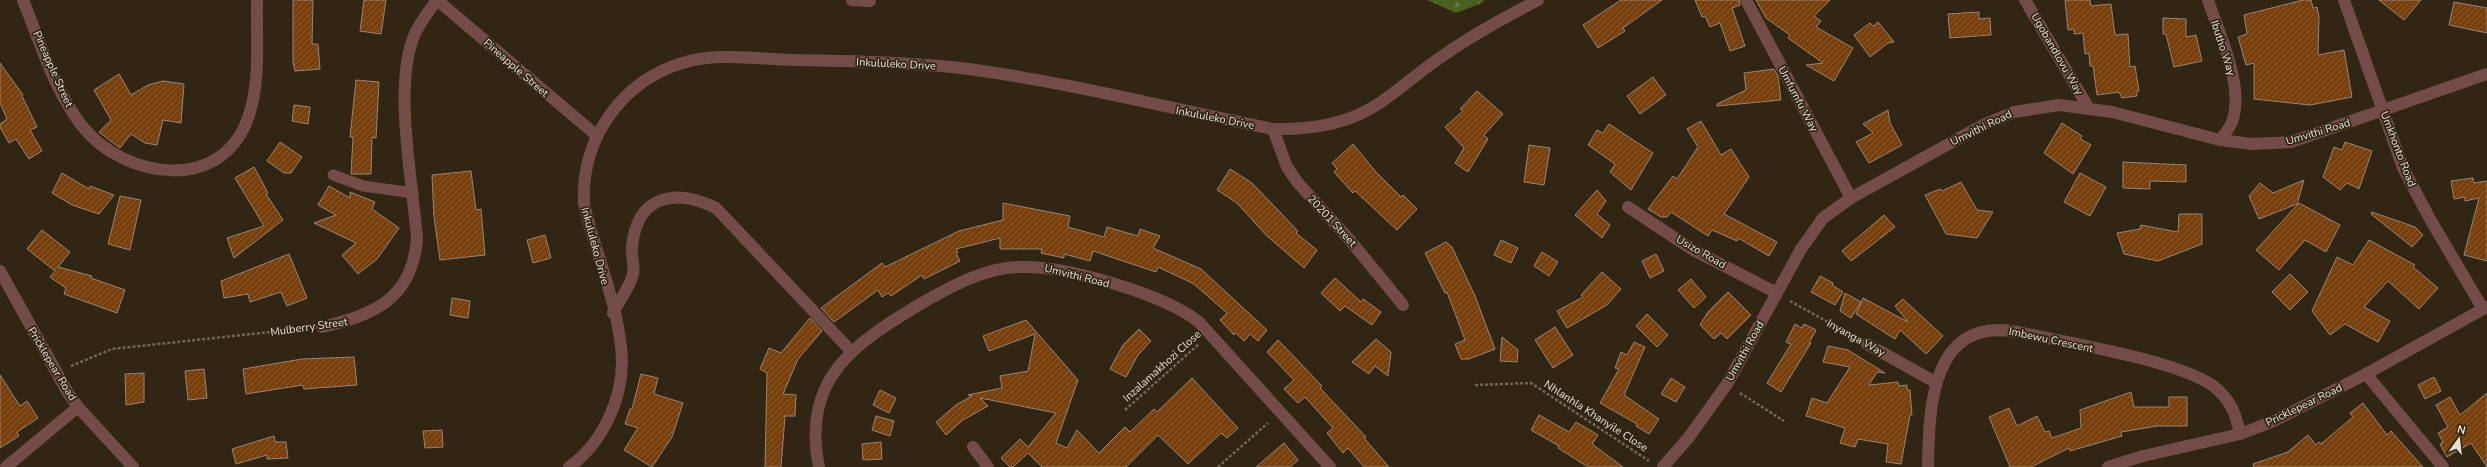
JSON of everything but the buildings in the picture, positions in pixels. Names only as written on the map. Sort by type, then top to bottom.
[{"type":"street","name":"Pineapple Street","points":[[23,0],[61,92],[83,127],[114,155],[125,161],[160,171],[176,171],[210,163],[222,155],[235,141],[249,116],[255,85],[257,0]]},
{"type":"street","name":"Pineapple Street","points":[[437,0],[596,135]]},
{"type":"street","name":"Mulberry Street","points":[[322,327],[353,320],[374,311],[389,301],[400,289],[410,274],[415,258],[417,239],[405,104],[406,63],[414,35],[437,0]]},
{"type":"street","points":[[852,0],[870,1]]},
{"type":"street","name":"Inkululeko Drive","points":[[569,467],[598,437],[613,405],[622,363],[613,313],[584,203],[585,174],[596,135],[609,115],[625,96],[643,82],[664,70],[684,62],[724,58],[897,62],[969,69],[1273,129],[1296,130],[1339,122],[1378,104],[1468,39],[1538,0]]},
{"type":"street","name":"Umfumfu Way","points":[[1746,0],[1851,198]]},
{"type":"street","name":"Ugobandlovu Way","points":[[2025,0],[2088,107]]},
{"type":"street","name":"Ibutho Way","points":[[2208,0],[2229,59],[2234,83],[2233,117],[2220,140]]},
{"type":"street","name":"Umkhonto Road","points":[[2344,0],[2403,168],[2414,192],[2485,308]]},
{"type":"street","name":"Umvithi Road","points":[[1657,465],[1689,437],[1726,384],[1813,229],[1832,210],[1851,198],[1983,125],[2014,112],[2059,105],[2088,107],[2220,140],[2252,144],[2291,142],[2487,74]]},
{"type":"street","name":"20201 Street","points":[[1273,129],[1287,167],[1298,183],[1349,239],[1403,305]]},
{"type":"street","points":[[613,313],[633,274],[632,247],[639,220],[649,206],[662,199],[674,196],[688,197],[716,208],[851,351]]},
{"type":"street","name":"Usizo Road","points":[[1628,207],[1693,250],[1777,293]]},
{"type":"street","name":"Umvithi Road","points":[[819,467],[816,435],[821,398],[829,380],[851,351],[880,328],[944,290],[977,275],[1019,267],[1040,267],[1067,272],[1142,293],[1185,312],[1210,334],[1330,467]]},
{"type":"street","name":"Pricklepear Road","points":[[0,271],[56,373],[78,407],[132,467]]},
{"type":"street","name":"Pricklepear Road","points":[[2108,467],[2240,434],[2274,421],[2366,374],[2485,308]]},
{"type":"street","name":"Imbewu Crescent","points":[[1928,467],[1929,434],[1935,382],[1948,355],[1962,342],[1982,332],[2005,330],[2153,363],[2204,380],[2216,388],[2235,410],[2240,434]]},
{"type":"street","name":"Inyanga Way","points":[[1867,344],[1935,382]]},
{"type":"street","points":[[2366,374],[2442,467]]},
{"type":"street","points":[[6,467],[78,407]]},
{"type":"street","points":[[974,447],[988,467]]},
{"type":"lane","points":[[333,174],[363,186],[413,193]]},
{"type":"path","name":"Inyanga Way","points":[[1777,293],[1867,344]]},
{"type":"path","name":"Mulberry Street","points":[[56,373],[112,349],[322,327]]},
{"type":"path","name":"Inzalamakhozi Close","points":[[1125,410],[1210,334]]},
{"type":"path","name":"Nhlanhla Khanyile Close","points":[[1475,385],[1531,383],[1657,465]]},
{"type":"path","points":[[1726,384],[1784,421]]},
{"type":"path","points":[[1218,467],[1280,412]]},
{"type":"green space","points":[[1427,0],[1484,0],[1482,3],[1456,13]]}]
